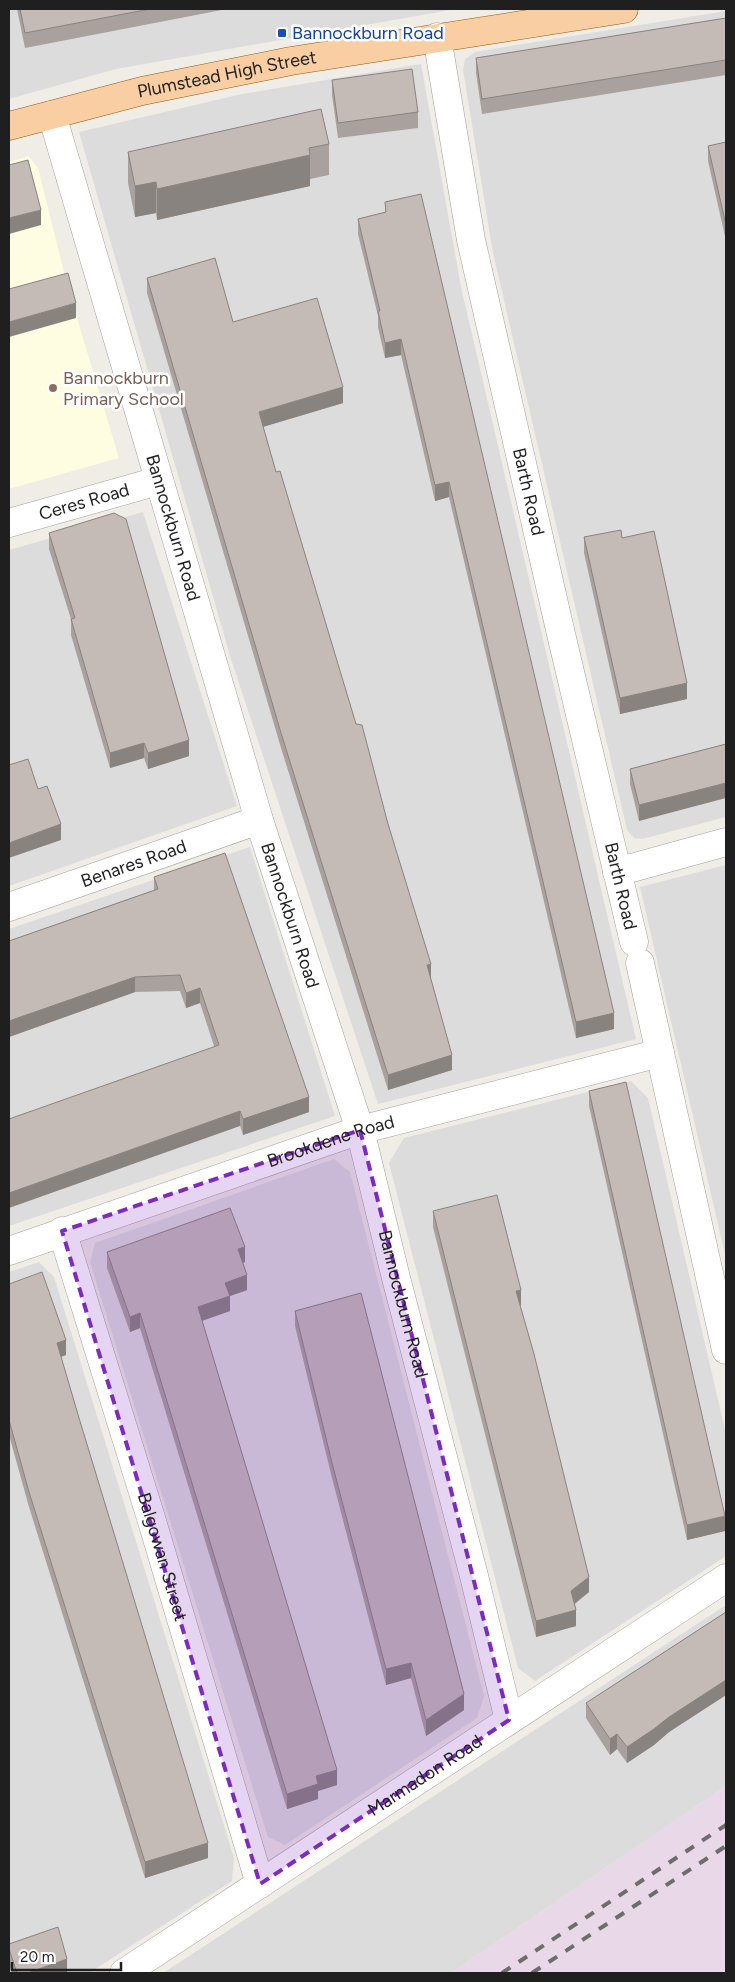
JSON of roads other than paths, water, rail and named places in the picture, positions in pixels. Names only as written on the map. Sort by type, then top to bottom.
[{"type":"main road","name":"Plumstead High Street","points":[[9,126],[165,86],[291,62],[624,9]]},
{"type":"street","name":"Barth Road","points":[[437,38],[471,240],[637,952],[726,1350]]},
{"type":"street","name":"Bannockburn Road","points":[[52,114],[158,481],[259,820],[292,916],[360,1130],[509,1720]]},
{"type":"street","name":"Ceres Road","points":[[9,523],[158,481]]},
{"type":"street","name":"Benares Road","points":[[9,907],[259,820]]},
{"type":"street","points":[[617,872],[726,842]]},
{"type":"street","name":"Brookdene Road","points":[[9,1251],[62,1231],[360,1130],[660,1053]]},
{"type":"street","name":"Balgowan Street","points":[[62,1231],[260,1884]]},
{"type":"street","name":"Marmadon Road","points":[[124,1973],[726,1578]]},
{"type":"railway","points":[[502,1973],[726,1825]]},
{"type":"railway","points":[[532,1973],[726,1846]]},
{"type":"place","name":"Bannockburn Road","points":[[282,33]]},
{"type":"place","name":"Bannockburn Primary School","points":[[53,388]]}]
